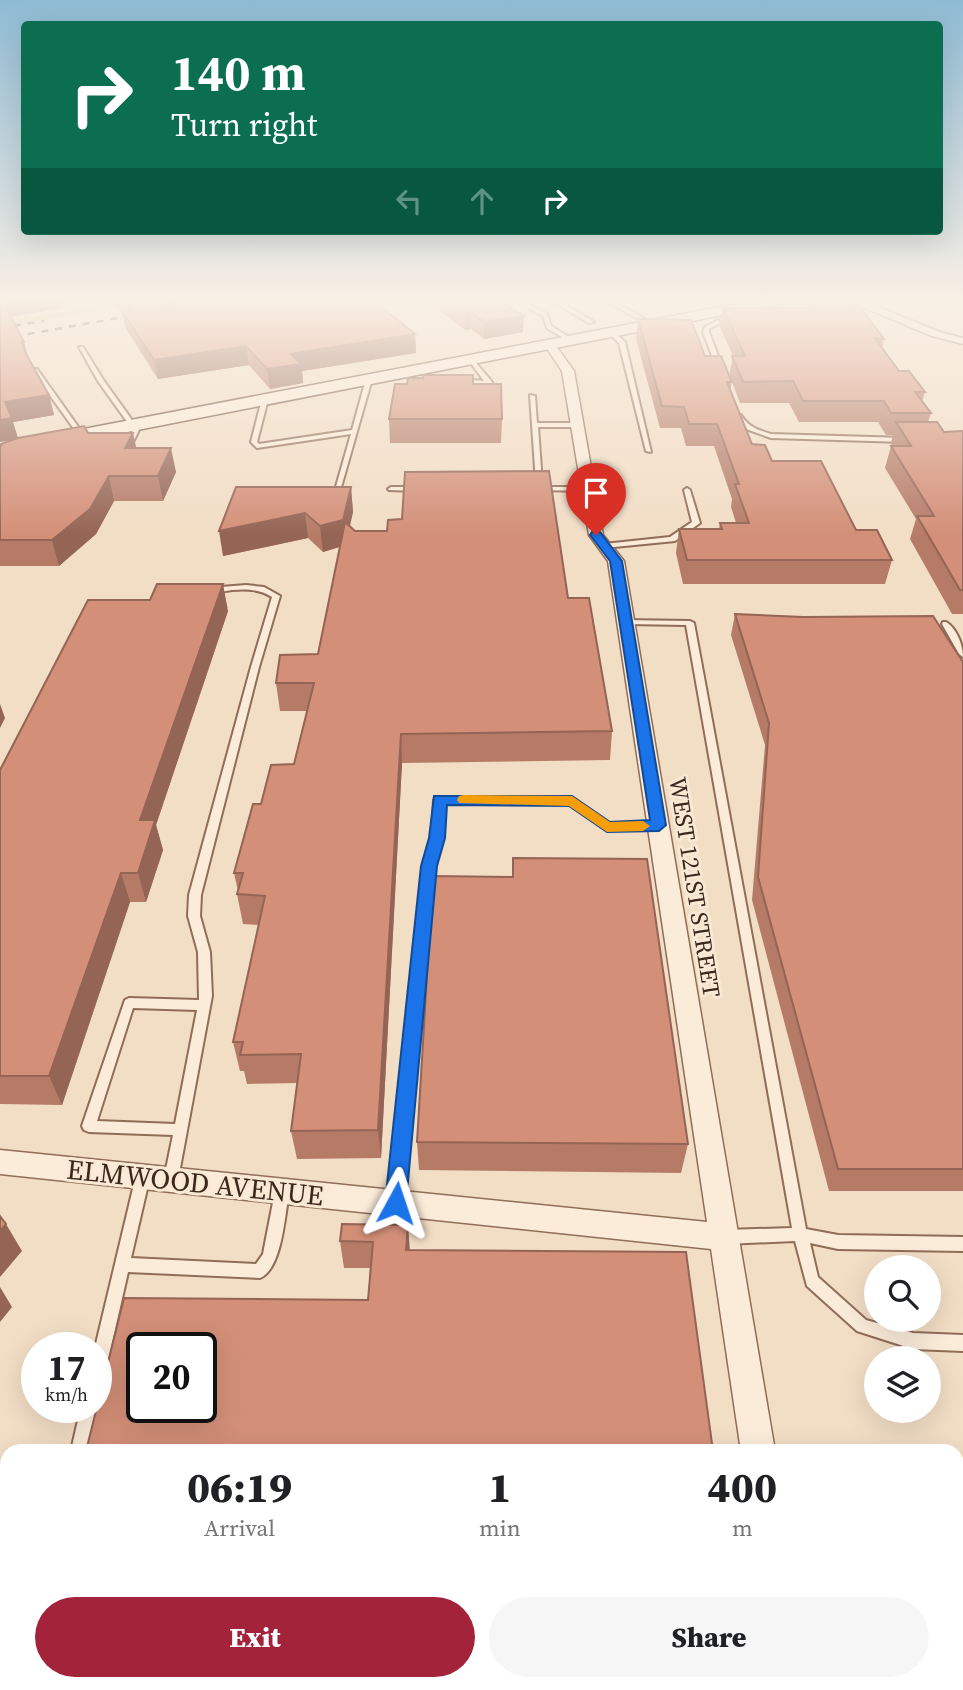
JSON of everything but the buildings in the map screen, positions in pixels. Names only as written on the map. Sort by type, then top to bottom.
[{"type":"main road","points":[[0,451],[81,435],[130,433],[265,399],[375,378]]},
{"type":"street","name":"WEST 121ST STREET","points":[[569,378],[596,535],[616,561],[757,1444]]},
{"type":"street","name":"ELMWOOD AVENUE","points":[[0,1162],[725,1237]]},
{"type":"lane","points":[[41,378],[81,435]]},
{"type":"lane","points":[[99,378],[130,433],[126,452]]},
{"type":"lane","points":[[485,378],[491,393]]},
{"type":"lane","points":[[631,378],[649,451]]},
{"type":"lane","points":[[336,497],[369,379]]},
{"type":"lane","points":[[456,381],[489,383]]},
{"type":"lane","points":[[532,396],[539,489]]},
{"type":"lane","points":[[265,399],[254,443],[257,446],[355,431]]},
{"type":"lane","points":[[737,411],[742,424],[771,436],[912,440]]},
{"type":"lane","points":[[534,425],[577,425]]},
{"type":"lane","points":[[391,489],[432,489]]},
{"type":"lane","points":[[526,489],[588,489]]},
{"type":"lane","points":[[604,546],[673,539],[696,523],[687,490]]},
{"type":"lane","points":[[171,1180],[205,1005],[207,971],[194,916],[195,895],[276,596],[267,589],[254,587],[205,593]]},
{"type":"lane","points":[[626,622],[690,623],[800,1234],[812,1281],[862,1326],[914,1341],[963,1343]]},
{"type":"lane","points":[[946,624],[959,640],[963,654]]},
{"type":"lane","points":[[396,1203],[429,866],[437,838],[439,800],[572,801],[607,827],[659,825]]},
{"type":"lane","points":[[180,1130],[89,1126],[129,1003],[205,1005]]},
{"type":"lane","points":[[107,1332],[143,1177]]},
{"type":"lane","points":[[122,1265],[260,1271],[270,1256],[282,1191]]},
{"type":"lane","points":[[725,1237],[800,1234],[838,1242],[963,1244]]},
{"type":"lane","points":[[81,1444],[85,1423]]},
{"type":"slow traffic","points":[[464,800],[572,801],[607,827],[643,826]]},
{"type":"route","points":[[396,1203],[429,866],[437,838],[439,800],[572,801],[607,827],[659,825],[616,561],[596,535]]}]
